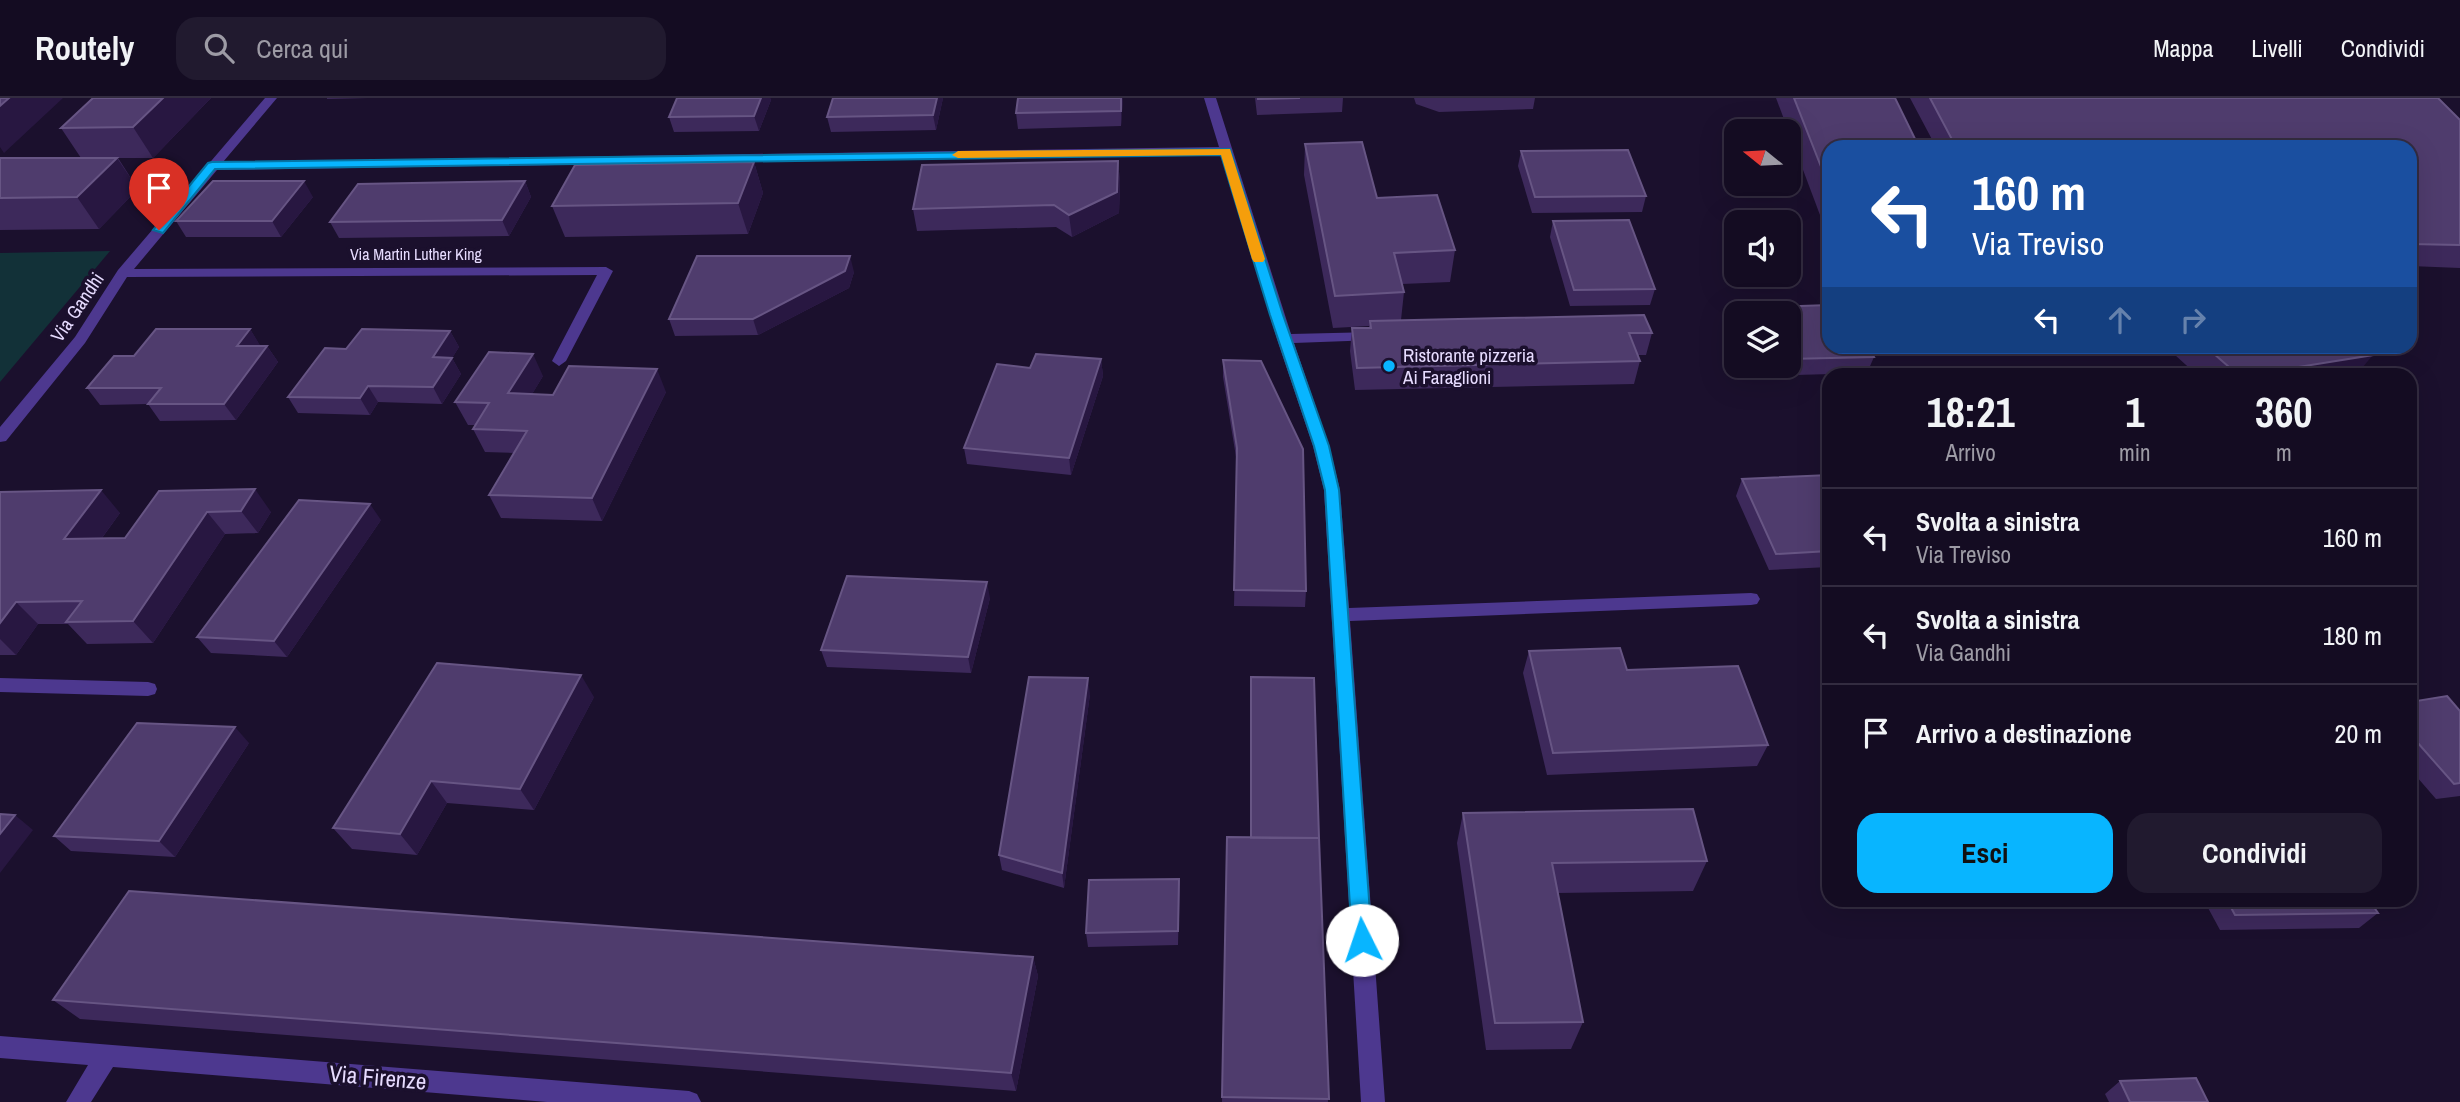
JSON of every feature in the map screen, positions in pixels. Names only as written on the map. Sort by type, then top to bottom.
[{"type":"street","name":"Via Gandhi","points":[[0,437],[80,340],[123,273],[271,98]]},
{"type":"street","points":[[1210,98],[1284,339],[1328,467],[1333,501],[1373,1102]]},
{"type":"street","points":[[212,166],[1226,151]]},
{"type":"street","name":"Via Martin Luther King","points":[[123,273],[606,271],[559,361]]},
{"type":"street","points":[[1284,339],[1394,336]]},
{"type":"street","points":[[1341,615],[1751,599]]},
{"type":"street","points":[[0,685],[148,689]]},
{"type":"street","name":"Via Firenze","points":[[0,1047],[689,1102]]},
{"type":"street","points":[[78,1102],[108,1055]]},
{"type":"green space","points":[[110,251],[0,382],[0,253]]},
{"type":"building","points":[[0,98],[9,98],[0,106]]},
{"type":"building","points":[[93,98],[163,98],[133,127],[61,128]]},
{"type":"building","points":[[677,98],[761,98],[754,116],[669,117]]},
{"type":"building","points":[[833,98],[937,98],[933,115],[827,117]]},
{"type":"building","points":[[1018,98],[1121,98],[1121,111],[1016,113]]},
{"type":"building","points":[[1794,98],[1895,98],[1916,140],[1822,140],[1822,169]]},
{"type":"building","points":[[1930,98],[2438,98],[2460,120],[2460,245],[2417,244],[2417,140],[1952,140]]},
{"type":"building","points":[[1362,142],[1377,198],[1437,195],[1455,250],[1394,253],[1404,292],[1335,296],[1305,144]]},
{"type":"building","points":[[1628,150],[1646,196],[1535,197],[1521,151]]},
{"type":"building","points":[[0,158],[117,158],[77,197],[0,198]]},
{"type":"building","points":[[1118,161],[1117,192],[1069,215],[1054,205],[913,209],[922,165]]},
{"type":"building","points":[[754,162],[738,203],[552,206],[575,165]]},
{"type":"building","points":[[213,181],[304,181],[272,221],[176,221]]},
{"type":"building","points":[[525,181],[502,220],[330,222],[358,184]]},
{"type":"building","points":[[1629,220],[1655,289],[1574,290],[1553,221]]},
{"type":"building","points":[[697,256],[850,256],[845,271],[753,319],[669,319]]},
{"type":"building","points":[[1822,305],[1822,354],[1872,354],[1874,357],[1801,359],[1801,306]]},
{"type":"building","points":[[1644,315],[1652,333],[1629,333],[1640,361],[1357,368],[1352,328],[1371,328],[1370,321]]},
{"type":"building","points":[[156,329],[250,329],[237,346],[267,346],[224,404],[148,404],[161,388],[87,388],[114,356],[134,356]]},
{"type":"building","points":[[362,329],[450,331],[433,357],[452,358],[433,387],[368,386],[360,398],[288,397],[325,348],[346,349]]},
{"type":"building","points":[[489,352],[533,354],[508,393],[553,395],[569,366],[657,369],[592,498],[489,495],[527,431],[473,429],[489,403],[455,402]]},
{"type":"building","points":[[1036,354],[1101,359],[1069,458],[964,448],[997,364],[1030,368]]},
{"type":"building","points":[[2214,354],[2373,355],[2292,368],[2230,368]]},
{"type":"building","points":[[1223,360],[1261,361],[1303,449],[1306,591],[1234,590],[1237,448]]},
{"type":"building","points":[[1822,475],[1822,551],[1776,554],[1742,479]]},
{"type":"building","points":[[255,489],[241,511],[207,512],[133,621],[66,622],[82,601],[16,602],[0,623],[0,492],[101,490],[64,539],[125,538],[159,491]]},
{"type":"building","points":[[299,500],[370,504],[274,641],[197,637]]},
{"type":"building","points":[[847,576],[987,582],[968,657],[821,650]]},
{"type":"building","points":[[1620,648],[1627,670],[1738,666],[1768,745],[1553,753],[1529,651]]},
{"type":"building","points":[[437,663],[581,675],[520,789],[431,781],[400,834],[333,828]]},
{"type":"building","points":[[1029,677],[1088,678],[1062,873],[999,855]]},
{"type":"building","points":[[1251,677],[1314,678],[1319,838],[1251,838]]},
{"type":"building","points":[[2447,696],[2460,711],[2460,783],[2454,784],[2417,742],[2417,701]]},
{"type":"building","points":[[137,723],[235,727],[159,841],[54,836]]},
{"type":"building","points":[[1693,809],[1707,861],[1552,863],[1583,1022],[1495,1023],[1463,813]]},
{"type":"building","points":[[0,814],[15,815],[0,834]]},
{"type":"building","points":[[1227,837],[1319,838],[1329,1099],[1222,1097]]},
{"type":"building","points":[[1179,879],[1178,931],[1086,933],[1089,880]]},
{"type":"building","points":[[129,891],[1033,957],[1011,1073],[53,1000]]},
{"type":"building","points":[[2231,907],[2374,907],[2378,913],[2235,915]]},
{"type":"building","points":[[2196,1078],[2208,1102],[2130,1102],[2120,1081]]},
{"type":"slow traffic","points":[[958,155],[1226,151],[1258,259]]},
{"type":"place","name":"Ristorante pizzeria Ai Faraglioni","points":[[1389,366]]},
{"type":"route","points":[[159,230],[212,166],[1226,151],[1276,315],[1328,467],[1332,490],[1362,940]]}]
